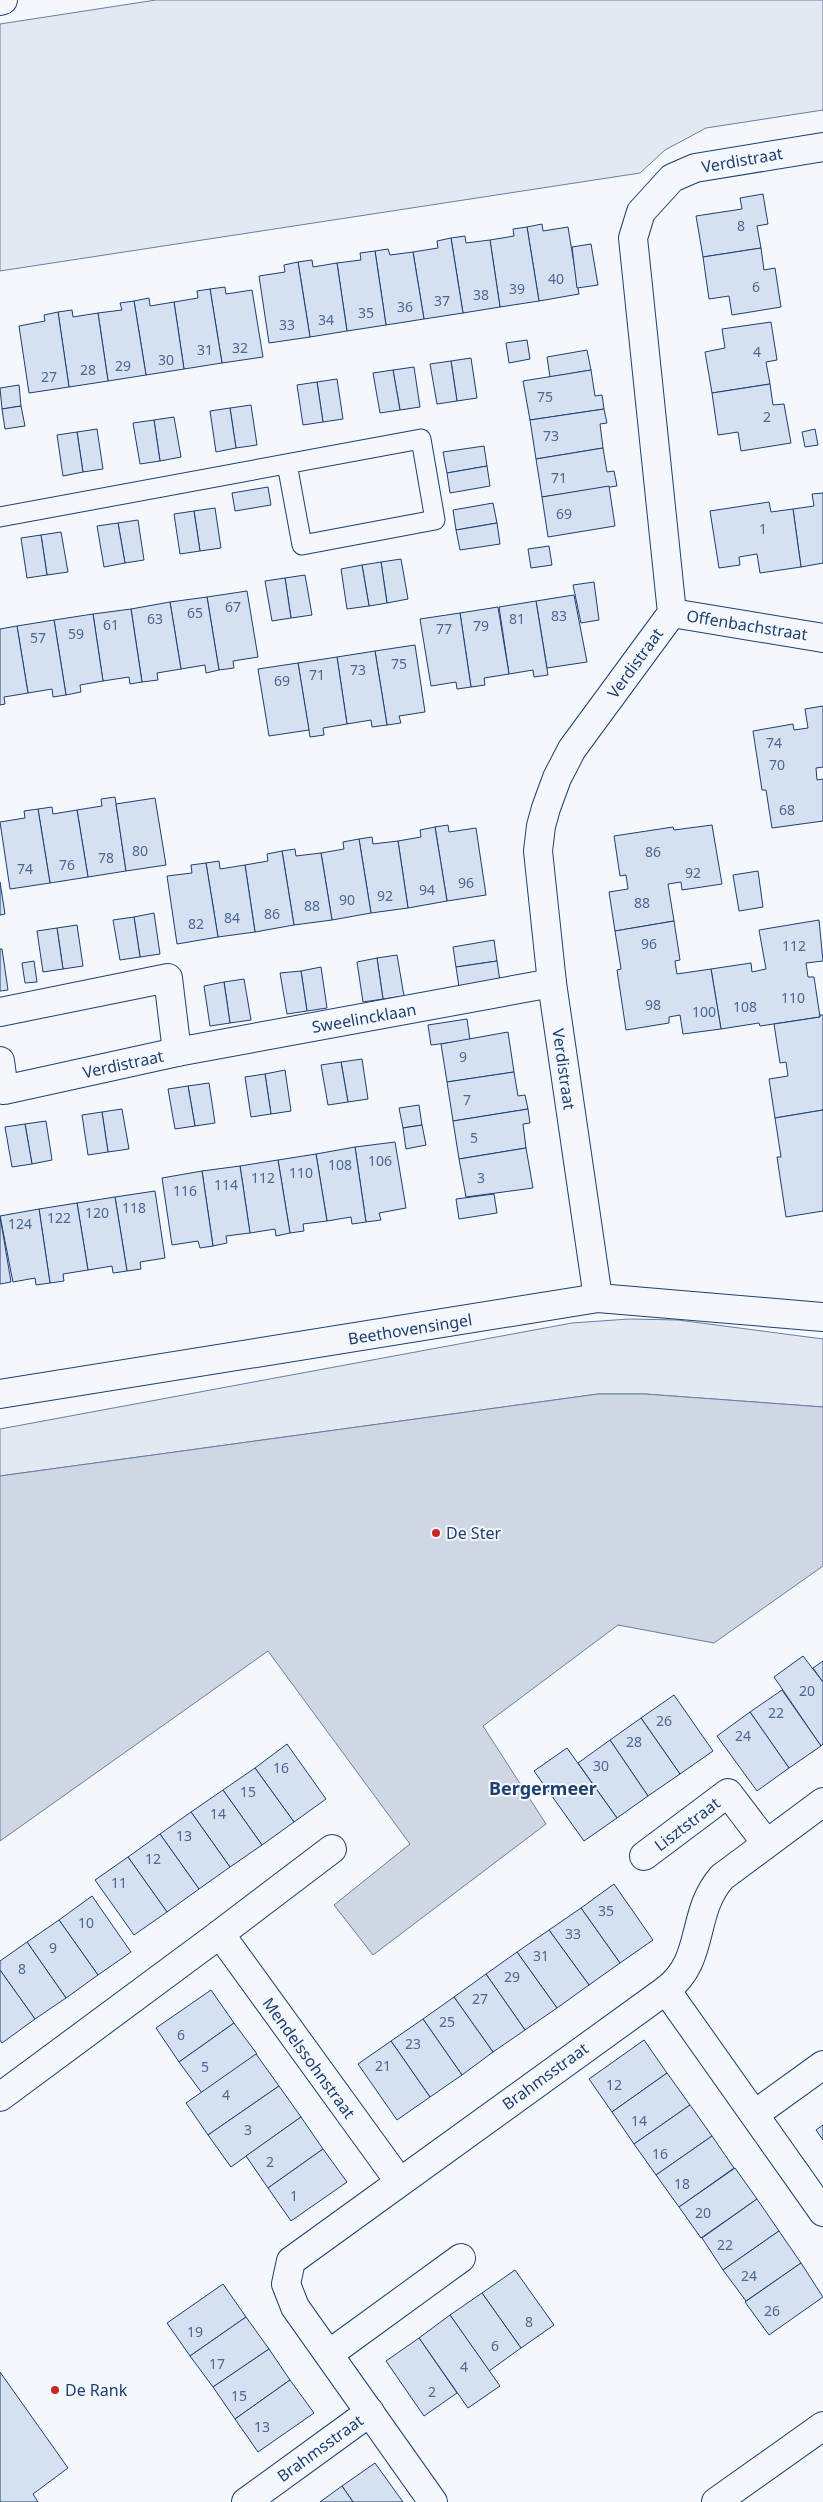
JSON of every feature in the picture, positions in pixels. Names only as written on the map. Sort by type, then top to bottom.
[{"type":"street","name":"Verdistraat","points":[[598,1298],[552,983],[538,851],[541,826],[546,808],[557,778],[572,749],[672,613],[633,238],[641,212],[672,178],[695,168],[823,147]]},
{"type":"street","name":"Offenbachstraat","points":[[672,613],[823,638]]},
{"type":"street","name":"Verdistraat","points":[[0,1012],[168,978],[177,1052],[4,1090],[0,1061]]},
{"type":"street","name":"Sweelincklaan","points":[[177,1052],[552,983]]},
{"type":"street","name":"Beethovensingel","points":[[0,1394],[598,1298],[823,1317]]},
{"type":"street","name":"Lisztstraat","points":[[644,1856],[728,1793],[766,1843]]},
{"type":"street","points":[[823,1802],[766,1843],[722,1877],[710,1889],[690,1962],[678,1980],[666,1990],[823,2212]]},
{"type":"street","points":[[0,2097],[332,1849]]},
{"type":"street","name":"Mendelssohnstraat","points":[[220,1934],[399,2181]]},
{"type":"street","name":"Brahmsstraat","points":[[433,2502],[295,2307],[286,2284],[291,2260],[666,1990]]},
{"type":"street","points":[[755,2114],[823,2065]]},
{"type":"street","points":[[330,2354],[461,2258]]},
{"type":"street","name":"Brahmsstraat","points":[[246,2502],[370,2412]]},
{"type":"street","points":[[716,2502],[823,2426]]},
{"type":"lane","points":[[0,517],[286,464],[421,439],[436,520],[302,544],[286,464]]},
{"type":"shaded area","points":[[156,0],[823,0],[823,110],[706,128],[665,150],[640,173],[0,271],[0,24]]},
{"type":"shaded area","points":[[629,1319],[678,1320],[823,1339],[823,1407],[645,1394],[598,1394],[0,1476],[0,1429],[572,1323]]},
{"type":"shaded area","points":[[598,1394],[645,1394],[823,1407],[823,1566],[714,1643],[618,1625],[483,1726],[546,1824],[373,1955],[334,1905],[410,1844],[268,1651],[0,1841],[0,1476]]},
{"type":"building","points":[[763,194],[768,224],[757,226],[761,248],[703,257],[696,216],[742,209],[740,198]]},
{"type":"building","points":[[542,224],[543,231],[568,227],[579,294],[539,301],[527,227]]},
{"type":"building","points":[[527,227],[539,301],[500,307],[490,240],[514,236],[513,229]]},
{"type":"building","points":[[465,236],[466,243],[490,240],[500,307],[463,313],[451,238]]},
{"type":"building","points":[[451,238],[463,313],[424,319],[413,252],[438,248],[437,241]]},
{"type":"building","points":[[591,244],[598,285],[577,288],[572,247]]},
{"type":"building","points":[[761,248],[764,270],[775,268],[781,307],[732,315],[729,296],[709,299],[703,257]]},
{"type":"building","points":[[388,249],[390,255],[413,252],[424,319],[386,325],[375,251]]},
{"type":"building","points":[[375,251],[386,325],[347,331],[337,263],[361,260],[360,253]]},
{"type":"building","points":[[312,260],[313,267],[337,263],[347,331],[310,337],[298,262]]},
{"type":"building","points":[[298,262],[310,337],[269,343],[259,276],[285,272],[284,265]]},
{"type":"building","points":[[225,287],[226,294],[252,290],[263,357],[222,363],[210,289]]},
{"type":"building","points":[[210,289],[222,363],[184,369],[174,302],[198,298],[197,291]]},
{"type":"building","points":[[149,298],[150,306],[174,302],[184,369],[146,375],[134,301]]},
{"type":"building","points":[[134,301],[146,375],[108,381],[98,313],[122,310],[120,303]]},
{"type":"building","points":[[72,310],[73,317],[98,313],[108,381],[69,387],[58,312]]},
{"type":"building","points":[[58,312],[69,387],[29,393],[19,326],[45,321],[44,315]]},
{"type":"building","points":[[771,322],[777,360],[766,362],[770,384],[712,393],[705,352],[725,348],[722,329]]},
{"type":"building","points":[[527,340],[530,359],[509,363],[506,343]]},
{"type":"building","points":[[587,350],[591,370],[550,377],[547,357]]},
{"type":"building","points":[[471,358],[477,398],[457,401],[451,361]]},
{"type":"building","points":[[451,361],[457,401],[437,404],[430,364]]},
{"type":"building","points":[[414,367],[420,407],[400,410],[393,370]]},
{"type":"building","points":[[393,370],[400,410],[380,413],[373,373]]},
{"type":"building","points":[[591,370],[595,396],[602,395],[604,409],[530,420],[523,381]]},
{"type":"building","points":[[337,379],[343,419],[323,422],[317,382]]},
{"type":"building","points":[[317,382],[323,422],[303,425],[297,385]]},
{"type":"building","points":[[770,384],[773,405],[784,404],[791,443],[741,451],[738,432],[718,435],[712,393]]},
{"type":"building","points":[[19,385],[21,406],[2,409],[0,388]]},
{"type":"building","points":[[251,405],[257,445],[236,448],[230,408]]},
{"type":"building","points":[[21,406],[25,426],[5,429],[2,409]]},
{"type":"building","points":[[230,408],[236,448],[216,452],[210,411]]},
{"type":"building","points":[[604,409],[607,423],[600,424],[603,448],[536,459],[530,420]]},
{"type":"building","points":[[174,417],[181,457],[160,461],[154,420]]},
{"type":"building","points":[[154,420],[160,461],[140,464],[133,423]]},
{"type":"building","points":[[97,429],[103,469],[83,472],[77,432]]},
{"type":"building","points":[[815,429],[818,445],[805,447],[802,432]]},
{"type":"building","points":[[77,432],[83,472],[63,476],[57,435]]},
{"type":"building","points":[[484,446],[487,466],[447,473],[443,452]]},
{"type":"building","points":[[603,448],[607,472],[614,471],[617,486],[542,497],[536,459]]},
{"type":"building","points":[[487,466],[490,486],[450,493],[447,473]]},
{"type":"building","points":[[609,486],[615,526],[548,537],[542,497]]},
{"type":"building","points":[[268,487],[271,505],[235,511],[232,493]]},
{"type":"building","points":[[823,493],[823,563],[801,567],[793,509],[814,506],[812,494]]},
{"type":"building","points":[[769,502],[771,512],[793,509],[801,567],[760,573],[757,554],[739,557],[740,565],[719,568],[710,511]]},
{"type":"building","points":[[493,503],[497,523],[456,530],[453,510]]},
{"type":"building","points":[[215,508],[221,548],[200,551],[194,511]]},
{"type":"building","points":[[194,511],[200,551],[180,554],[174,514]]},
{"type":"building","points":[[138,520],[144,560],[125,563],[118,523]]},
{"type":"building","points":[[118,523],[125,563],[104,567],[97,526]]},
{"type":"building","points":[[497,523],[500,544],[460,550],[456,530]]},
{"type":"building","points":[[61,532],[68,572],[47,575],[41,535]]},
{"type":"building","points":[[41,535],[47,575],[27,578],[21,538]]},
{"type":"building","points":[[549,546],[552,565],[531,568],[528,549]]},
{"type":"building","points":[[401,559],[408,599],[387,603],[381,562]]},
{"type":"building","points":[[381,562],[387,603],[369,606],[362,565]]},
{"type":"building","points":[[362,565],[369,606],[347,609],[341,569]]},
{"type":"building","points":[[305,575],[312,615],[291,618],[285,578]]},
{"type":"building","points":[[285,578],[291,618],[272,621],[265,581]]},
{"type":"building","points":[[594,582],[599,620],[581,623],[573,585]]},
{"type":"building","points":[[247,591],[258,657],[233,661],[234,668],[219,670],[207,597]]},
{"type":"building","points":[[574,595],[587,662],[547,668],[536,601]]},
{"type":"building","points":[[207,597],[219,670],[206,673],[205,665],[181,669],[170,602]]},
{"type":"building","points":[[536,601],[548,675],[534,677],[533,670],[509,674],[499,607]]},
{"type":"building","points":[[170,602],[181,669],[157,673],[158,680],[142,682],[131,609]]},
{"type":"building","points":[[498,607],[509,674],[484,678],[485,685],[471,687],[460,613]]},
{"type":"building","points":[[131,609],[142,682],[130,684],[129,677],[103,681],[93,614]]},
{"type":"building","points":[[460,613],[471,687],[457,689],[456,682],[431,686],[420,619]]},
{"type":"building","points":[[93,614],[103,681],[80,685],[81,692],[66,695],[54,620]]},
{"type":"building","points":[[54,620],[66,695],[53,697],[52,689],[28,693],[17,626]]},
{"type":"building","points":[[17,626],[28,693],[4,697],[5,704],[0,705],[0,629]]},
{"type":"building","points":[[415,645],[425,712],[399,716],[401,723],[387,725],[375,651]]},
{"type":"building","points":[[375,651],[387,725],[372,727],[371,720],[347,724],[337,657]]},
{"type":"building","points":[[337,657],[347,724],[323,728],[324,735],[310,737],[298,663]]},
{"type":"building","points":[[298,663],[309,730],[269,736],[258,669]]},
{"type":"building","points":[[823,706],[823,767],[816,768],[817,780],[823,779],[823,821],[772,828],[766,790],[762,790],[753,731],[793,724],[794,730],[808,728],[805,709]]},
{"type":"building","points":[[115,797],[126,871],[88,877],[77,810],[102,806],[101,799]]},
{"type":"building","points":[[155,798],[166,865],[126,871],[116,804]]},
{"type":"building","points":[[52,807],[53,814],[77,810],[88,877],[50,883],[38,809]]},
{"type":"building","points":[[38,809],[50,883],[10,889],[0,822],[25,818],[24,811]]},
{"type":"building","points":[[448,825],[449,832],[476,828],[486,895],[447,901],[435,827]]},
{"type":"building","points":[[712,825],[722,884],[682,890],[681,882],[668,884],[674,921],[615,931],[609,892],[628,889],[626,875],[620,876],[614,836],[673,827],[674,830]]},
{"type":"building","points":[[435,827],[447,901],[408,908],[398,841],[421,837],[420,830]]},
{"type":"building","points":[[372,837],[373,844],[398,841],[408,908],[371,913],[359,839]]},
{"type":"building","points":[[359,839],[371,913],[332,920],[321,853],[344,849],[343,842]]},
{"type":"building","points":[[295,849],[296,856],[321,853],[332,920],[294,925],[282,851]]},
{"type":"building","points":[[282,851],[294,925],[255,932],[245,865],[268,861],[267,854]]},
{"type":"building","points":[[219,861],[220,869],[245,865],[255,932],[218,937],[206,863]]},
{"type":"building","points":[[206,863],[218,937],[177,944],[167,876],[192,873],[191,865]]},
{"type":"building","points":[[758,871],[763,907],[739,911],[733,875]]},
{"type":"building","points":[[0,882],[5,914],[0,915]]},
{"type":"building","points":[[154,913],[160,954],[140,957],[134,917]]},
{"type":"building","points":[[134,917],[140,957],[120,960],[113,920]]},
{"type":"building","points":[[819,920],[823,961],[806,963],[808,977],[814,977],[820,1017],[760,1026],[759,1023],[721,1029],[711,969],[751,963],[752,972],[766,969],[759,930]]},
{"type":"building","points":[[674,921],[680,960],[675,961],[677,974],[711,969],[721,1029],[683,1034],[680,1015],[669,1017],[669,1023],[626,1030],[617,970],[621,969],[615,931]]},
{"type":"building","points":[[77,925],[83,966],[63,969],[57,928]]},
{"type":"building","points":[[57,928],[63,969],[43,972],[37,931]]},
{"type":"building","points":[[494,940],[497,961],[456,967],[453,947]]},
{"type":"building","points":[[0,949],[2,949],[8,990],[0,991]]},
{"type":"building","points":[[397,955],[404,996],[383,999],[377,958]]},
{"type":"building","points":[[377,958],[383,999],[363,1002],[357,962]]},
{"type":"building","points":[[34,961],[37,982],[25,983],[22,963]]},
{"type":"building","points":[[497,961],[500,981],[459,987],[456,967]]},
{"type":"building","points":[[321,967],[327,1008],[307,1011],[301,971]]},
{"type":"building","points":[[301,971],[307,1011],[287,1014],[280,973]]},
{"type":"building","points":[[244,979],[251,1020],[230,1023],[224,982]]},
{"type":"building","points":[[224,982],[230,1023],[210,1026],[204,986]]},
{"type":"building","points":[[820,1015],[823,1015],[823,1110],[775,1118],[769,1079],[788,1076],[786,1062],[780,1063],[774,1024],[820,1017]]},
{"type":"building","points":[[467,1019],[470,1040],[431,1045],[428,1025]]},
{"type":"building","points":[[508,1032],[514,1072],[447,1082],[441,1044]]},
{"type":"building","points":[[362,1059],[368,1099],[348,1102],[341,1062]]},
{"type":"building","points":[[341,1062],[348,1102],[328,1105],[321,1065]]},
{"type":"building","points":[[285,1070],[291,1111],[271,1114],[265,1074]]},
{"type":"building","points":[[514,1072],[518,1096],[525,1095],[528,1109],[453,1121],[447,1082]]},
{"type":"building","points":[[265,1074],[271,1114],[251,1117],[245,1077]]},
{"type":"building","points":[[209,1083],[215,1123],[195,1126],[188,1086]]},
{"type":"building","points":[[188,1086],[195,1126],[175,1129],[168,1089]]},
{"type":"building","points":[[419,1105],[422,1125],[403,1128],[399,1108]]},
{"type":"building","points":[[122,1109],[129,1149],[108,1152],[102,1112]]},
{"type":"building","points":[[528,1109],[530,1123],[523,1124],[526,1148],[459,1159],[453,1121]]},
{"type":"building","points":[[823,1110],[823,1211],[786,1217],[777,1157],[781,1157],[775,1118]]},
{"type":"building","points":[[102,1112],[108,1152],[88,1155],[82,1115]]},
{"type":"building","points":[[46,1121],[52,1160],[32,1164],[25,1124]]},
{"type":"building","points":[[25,1124],[32,1164],[12,1167],[5,1127]]},
{"type":"building","points":[[422,1125],[426,1145],[406,1149],[403,1128]]},
{"type":"building","points":[[395,1142],[406,1208],[379,1213],[381,1220],[366,1222],[355,1147]]},
{"type":"building","points":[[355,1147],[366,1222],[352,1224],[351,1217],[327,1221],[316,1154]]},
{"type":"building","points":[[526,1148],[533,1188],[466,1197],[459,1159]]},
{"type":"building","points":[[316,1154],[327,1221],[303,1224],[304,1231],[290,1233],[278,1160]]},
{"type":"building","points":[[278,1160],[290,1233],[276,1236],[275,1229],[250,1233],[240,1166]]},
{"type":"building","points":[[240,1166],[250,1233],[226,1236],[227,1243],[213,1246],[202,1171]]},
{"type":"building","points":[[202,1171],[213,1246],[200,1248],[198,1241],[172,1245],[162,1178]]},
{"type":"building","points":[[155,1191],[165,1258],[140,1262],[141,1269],[127,1271],[115,1197]]},
{"type":"building","points":[[494,1194],[497,1213],[459,1219],[456,1199]]},
{"type":"building","points":[[115,1197],[127,1271],[113,1273],[112,1266],[88,1270],[77,1203]]},
{"type":"building","points":[[77,1203],[88,1270],[63,1274],[64,1281],[50,1283],[39,1209]]},
{"type":"building","points":[[39,1209],[50,1283],[36,1285],[35,1278],[13,1282],[0,1216]]},
{"type":"building","points":[[0,1216],[11,1282],[0,1284]]},
{"type":"building","points":[[803,1656],[823,1682],[823,1744],[821,1746],[774,1677]]},
{"type":"building","points":[[823,1661],[823,1682],[813,1668]]},
{"type":"building","points":[[782,1690],[821,1746],[789,1768],[750,1712]]},
{"type":"building","points":[[674,1695],[713,1751],[680,1774],[641,1718]]},
{"type":"building","points":[[750,1712],[789,1768],[757,1791],[717,1736]]},
{"type":"building","points":[[641,1718],[680,1774],[648,1796],[610,1740]]},
{"type":"building","points":[[610,1740],[648,1796],[617,1818],[578,1763]]},
{"type":"building","points":[[287,1744],[326,1799],[294,1822],[255,1768]]},
{"type":"building","points":[[567,1748],[617,1818],[584,1841],[534,1771]]},
{"type":"building","points":[[255,1768],[294,1822],[262,1845],[223,1790]]},
{"type":"building","points":[[223,1790],[262,1845],[230,1867],[191,1812]]},
{"type":"building","points":[[191,1812],[230,1867],[199,1889],[160,1834]]},
{"type":"building","points":[[160,1834],[199,1889],[167,1912],[128,1857]]},
{"type":"building","points":[[128,1857],[167,1912],[134,1935],[95,1880]]},
{"type":"building","points":[[614,1884],[653,1940],[620,1963],[581,1908]]},
{"type":"building","points":[[92,1896],[131,1952],[98,1975],[59,1920]]},
{"type":"building","points":[[581,1908],[620,1963],[589,1985],[549,1930]]},
{"type":"building","points":[[59,1920],[98,1975],[66,1998],[27,1942]]},
{"type":"building","points":[[549,1930],[589,1985],[557,2008],[517,1952]]},
{"type":"building","points":[[27,1942],[66,1998],[35,2019],[0,1970],[0,1961]]},
{"type":"building","points":[[517,1952],[557,2008],[525,2030],[486,1974]]},
{"type":"building","points":[[0,1970],[35,2019],[2,2043],[0,2040]]},
{"type":"building","points":[[486,1974],[525,2030],[493,2052],[454,1997]]},
{"type":"building","points":[[211,1990],[234,2023],[179,2062],[156,2028]]},
{"type":"building","points":[[454,1997],[493,2052],[462,2075],[423,2019]]},
{"type":"building","points":[[423,2019],[462,2075],[430,2097],[391,2041]]},
{"type":"building","points":[[234,2023],[257,2054],[202,2093],[179,2062]]},
{"type":"building","points":[[644,2040],[667,2073],[612,2112],[589,2079]]},
{"type":"building","points":[[391,2041],[430,2097],[397,2120],[358,2064]]},
{"type":"building","points":[[256,2054],[279,2086],[208,2135],[186,2103]]},
{"type":"building","points":[[667,2073],[690,2105],[634,2144],[612,2112]]},
{"type":"building","points":[[279,2086],[301,2117],[231,2167],[208,2135]]},
{"type":"building","points":[[690,2105],[712,2136],[656,2175],[634,2144]]},
{"type":"building","points":[[301,2117],[323,2149],[268,2188],[246,2156]]},
{"type":"building","points":[[823,2125],[823,2140],[816,2130]]},
{"type":"building","points":[[712,2136],[734,2168],[679,2207],[656,2175]]},
{"type":"building","points":[[323,2149],[347,2182],[291,2221],[268,2188]]},
{"type":"building","points":[[735,2168],[757,2199],[701,2238],[679,2207]]},
{"type":"building","points":[[757,2199],[779,2231],[723,2270],[702,2238]]},
{"type":"building","points":[[779,2231],[801,2263],[746,2301],[723,2270]]},
{"type":"building","points":[[801,2263],[823,2297],[769,2335],[745,2302]]},
{"type":"building","points":[[515,2270],[554,2325],[521,2348],[482,2293]]},
{"type":"building","points":[[223,2284],[246,2317],[190,2356],[167,2323]]},
{"type":"building","points":[[482,2293],[521,2348],[489,2371],[450,2315]]},
{"type":"building","points":[[450,2315],[500,2386],[468,2408],[419,2338]]},
{"type":"building","points":[[246,2317],[269,2349],[213,2387],[190,2356]]},
{"type":"building","points":[[419,2338],[457,2393],[424,2416],[386,2361]]},
{"type":"building","points":[[269,2349],[290,2380],[235,2419],[213,2387]]},
{"type":"building","points":[[0,2372],[68,2468],[33,2494],[38,2502],[0,2502]]},
{"type":"building","points":[[290,2380],[314,2413],[258,2452],[235,2419]]},
{"type":"building","points":[[375,2463],[403,2502],[353,2502],[342,2486]]},
{"type":"building","points":[[342,2486],[353,2502],[320,2502]]},
{"type":"place","name":"De Ster","points":[[436,1533]]},
{"type":"place","name":"De Rank","points":[[55,2390]]},
{"type":"district","name":"Bergermeer","points":[[543,1789]]}]
